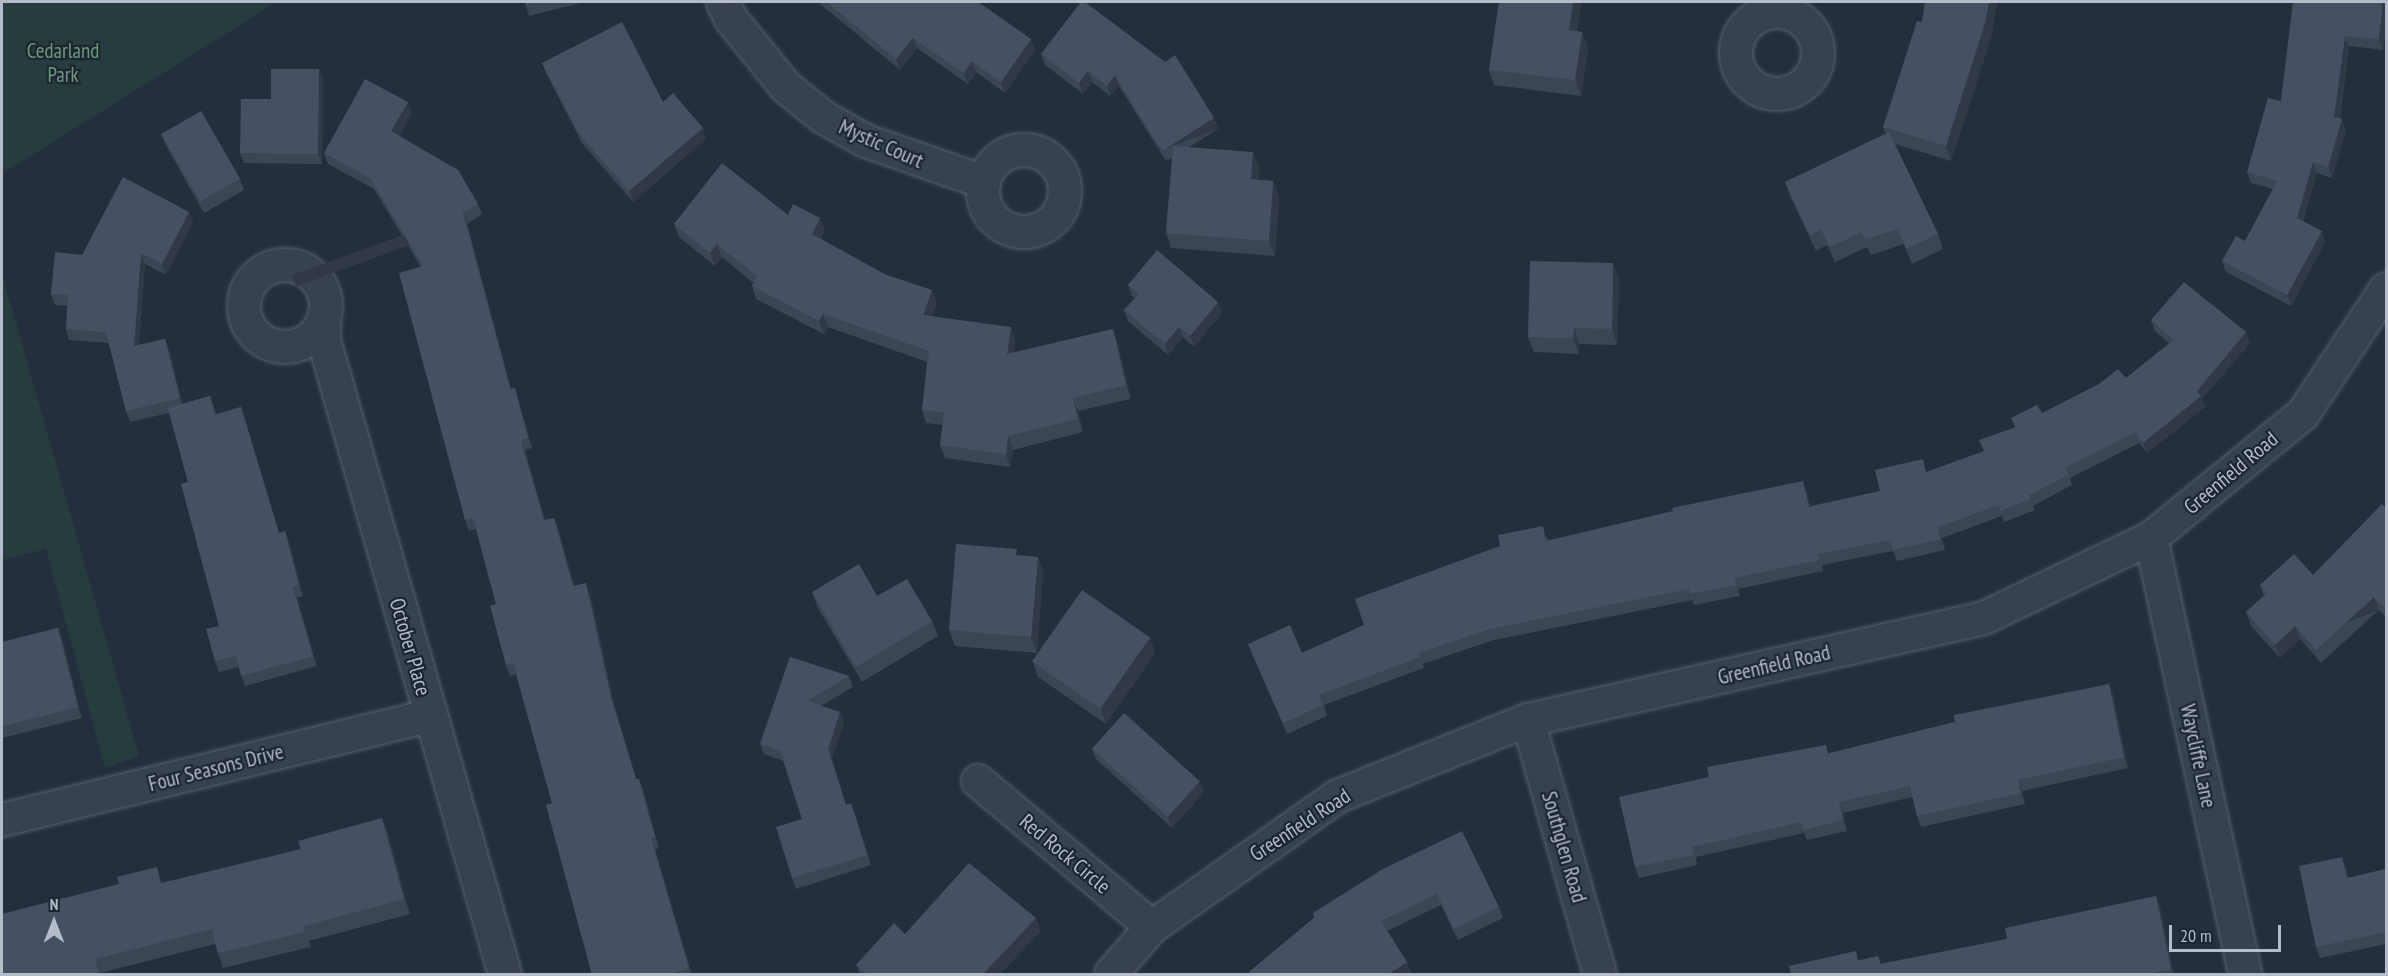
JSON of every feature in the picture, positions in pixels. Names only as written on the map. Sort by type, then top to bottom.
[{"type":"street","name":"Mystic Court","points":[[723,2],[731,19],[786,87],[823,117],[866,141],[984,182]]},
{"type":"street","name":"Greenfield Road","points":[[1111,975],[1152,927],[1336,797],[1528,720],[1984,618],[2151,538],[2303,414],[2386,289]]},
{"type":"street","name":"October Place","points":[[324,317],[324,340],[505,975]]},
{"type":"street","name":"Waycliffe Lane","points":[[2151,538],[2245,975]]},
{"type":"street","name":"Four Seasons Drive","points":[[2,820],[430,716]]},
{"type":"street","name":"Southglen Road","points":[[1528,720],[1600,975]]},
{"type":"street","name":"Red Rock Circle","points":[[978,781],[1152,927]]},
{"type":"green space","name":"Cedarland Park","points":[[2,2],[277,2],[2,174]]},
{"type":"green space","points":[[2,273],[139,756],[105,768],[46,549],[2,560]]},
{"type":"building","points":[[827,2],[978,2],[1031,39],[1001,82],[972,61],[964,73],[913,38],[896,59]]},
{"type":"building","points":[[1081,2],[1085,2],[1165,62],[1175,55],[1214,118],[1162,151],[1115,75],[1107,86],[1088,71],[1079,83],[1041,54]]},
{"type":"building","points":[[1499,2],[1573,2],[1569,30],[1582,32],[1575,80],[1489,70]]},
{"type":"building","points":[[1925,2],[1989,2],[1985,23],[1946,146],[1883,127],[1917,21],[1922,22]]},
{"type":"building","points":[[2293,2],[2382,2],[2382,11],[2379,39],[2345,36],[2334,117],[2342,119],[2328,167],[2313,162],[2297,218],[2322,231],[2287,295],[2222,261],[2236,236],[2245,241],[2277,181],[2247,172],[2268,98],[2281,101]]},
{"type":"building","points":[[622,22],[663,102],[673,93],[703,128],[629,191],[578,132],[542,63]]},
{"type":"building","points":[[271,69],[319,69],[318,154],[240,153],[241,99],[271,99]]},
{"type":"building","points":[[365,79],[408,102],[391,131],[458,170],[478,204],[463,213],[510,389],[515,388],[528,438],[521,440],[544,520],[554,518],[573,586],[586,583],[611,697],[636,779],[639,779],[655,837],[651,838],[689,968],[669,975],[592,975],[546,805],[552,803],[513,663],[506,665],[490,606],[496,604],[473,518],[465,520],[399,273],[423,266],[370,178],[324,153]]},
{"type":"building","points":[[201,111],[240,179],[200,202],[161,134]]},
{"type":"building","points":[[1889,132],[1938,234],[1906,249],[1898,229],[1865,239],[1862,232],[1830,247],[1821,230],[1810,235],[1785,182]]},
{"type":"building","points":[[1173,146],[1253,152],[1251,179],[1273,181],[1269,241],[1166,233]]},
{"type":"building","points":[[722,163],[788,215],[793,204],[820,218],[812,234],[884,274],[932,290],[923,315],[1011,327],[1007,354],[1113,329],[1126,385],[1073,398],[1078,419],[1008,436],[1006,454],[940,445],[944,412],[922,410],[929,351],[823,314],[819,321],[752,286],[757,276],[717,244],[710,253],[674,224]]},
{"type":"building","points":[[123,177],[189,212],[162,264],[141,253],[134,346],[165,339],[180,398],[126,411],[106,332],[66,329],[68,295],[51,294],[55,252],[82,255]]},
{"type":"building","points":[[1157,250],[1218,302],[1190,336],[1179,327],[1165,344],[1124,310],[1139,294],[1128,285]]},
{"type":"building","points":[[1530,261],[1613,263],[1612,329],[1574,328],[1573,338],[1528,337]]},
{"type":"building","points":[[2184,282],[2246,332],[2197,391],[2201,396],[2143,443],[2135,432],[2065,468],[2068,475],[2029,495],[2031,499],[2000,511],[1999,505],[1938,527],[1941,539],[1893,550],[1891,540],[1818,554],[1819,560],[1735,578],[1736,585],[1690,594],[1689,589],[1490,629],[1419,653],[1420,657],[1319,695],[1323,705],[1283,723],[1248,644],[1290,625],[1302,653],[1364,625],[1355,599],[1500,546],[1498,535],[1543,526],[1546,541],[1673,511],[1672,508],[1803,481],[1809,507],[1880,491],[1875,470],[1923,459],[1926,472],[1984,451],[1979,440],[2016,427],[2011,418],[2037,405],[2042,413],[2099,384],[2118,369],[2126,378],[2174,340],[2151,320]]},
{"type":"building","points":[[210,396],[215,415],[241,407],[279,533],[285,531],[299,585],[293,587],[313,656],[241,676],[236,656],[215,661],[206,629],[219,626],[181,484],[188,482],[168,408]]},
{"type":"building","points":[[2382,504],[2386,508],[2386,609],[2374,597],[2316,650],[2295,626],[2275,645],[2246,612],[2267,593],[2260,585],[2294,554],[2313,575]]},
{"type":"building","points":[[956,544],[1017,549],[1016,555],[1038,557],[1031,637],[949,630]]},
{"type":"building","points":[[859,564],[877,596],[907,579],[932,621],[856,667],[812,592]]},
{"type":"building","points":[[1082,590],[1150,638],[1100,709],[1032,661]]},
{"type":"building","points":[[58,628],[78,707],[2,726],[2,642]]},
{"type":"building","points":[[790,657],[849,676],[807,701],[840,712],[828,749],[846,805],[851,803],[867,855],[792,878],[776,827],[802,819],[780,750],[760,744]]},
{"type":"building","points":[[2109,684],[2124,757],[2018,780],[2021,793],[1917,816],[1910,786],[1839,802],[1843,820],[1803,830],[1801,822],[1692,847],[1693,855],[1635,867],[1619,797],[1709,777],[1707,767],[1826,745],[1828,754],[1955,722],[1954,715]]},
{"type":"building","points":[[1124,713],[1200,781],[1168,817],[1092,749]]},
{"type":"building","points":[[382,818],[404,899],[304,926],[305,932],[218,953],[212,929],[95,959],[99,975],[2,975],[2,914],[119,884],[117,877],[157,867],[161,883],[301,849],[298,841]]},
{"type":"building","points":[[1462,831],[1499,907],[1454,929],[1437,894],[1381,921],[1407,962],[1387,975],[1251,975],[1249,972],[1315,917],[1313,913],[1383,869]]},
{"type":"building","points":[[2342,857],[2347,878],[2386,869],[2386,932],[2316,947],[2299,866]]},
{"type":"building","points":[[969,863],[1036,918],[982,975],[865,975],[866,973],[856,965],[894,923],[905,934]]},
{"type":"building","points":[[2156,896],[2171,969],[2144,975],[1791,975],[1789,966],[1856,951],[1858,961],[1878,956],[1880,964],[2007,939],[2005,928]]}]
